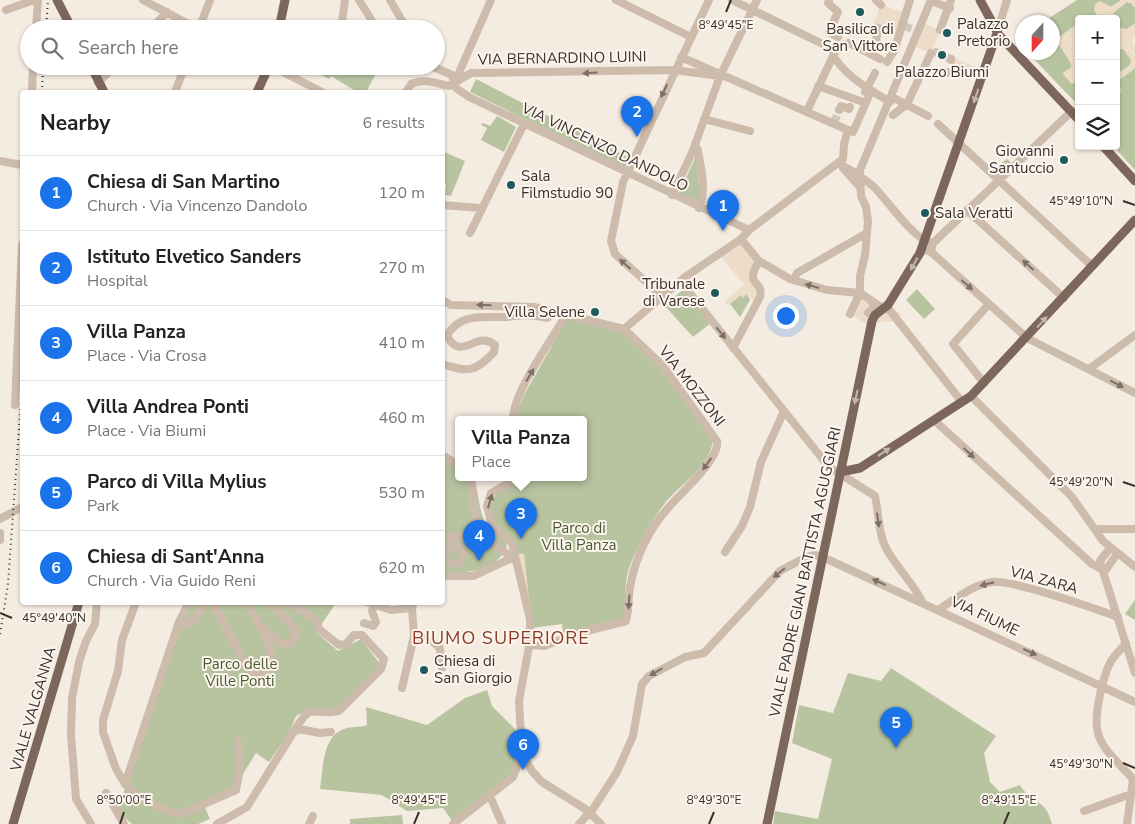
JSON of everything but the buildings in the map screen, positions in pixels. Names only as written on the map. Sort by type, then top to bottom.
[{"type":"main road","points":[[281,20],[285,0]]},
{"type":"main road","points":[[981,0],[997,33],[1075,115]]},
{"type":"main road","points":[[60,2],[68,20]]},
{"type":"main road","points":[[885,308],[904,283],[927,244],[997,33]]},
{"type":"main road","points":[[95,75],[103,90]]},
{"type":"main road","points":[[258,90],[266,75]]},
{"type":"main road","points":[[1108,150],[1135,180]]},
{"type":"main road","points":[[840,472],[860,468],[971,396],[1135,220]]},
{"type":"main road","name":"VIALE PADRE GIAN BATTISTA AGUGGIARI","points":[[767,824],[871,326],[875,315],[885,308]]},
{"type":"main road","name":"VIALE VALGANNA","points":[[13,824],[78,605]]},
{"type":"street","points":[[6,10],[36,0],[36,20]]},
{"type":"street","points":[[143,0],[182,20]]},
{"type":"street","points":[[202,20],[210,0]]},
{"type":"street","points":[[342,20],[345,0]]},
{"type":"street","points":[[359,0],[371,20]]},
{"type":"street","points":[[390,0],[402,20]]},
{"type":"street","points":[[407,90],[410,84],[423,80],[449,86],[454,84],[491,0]]},
{"type":"street","points":[[616,0],[691,37]]},
{"type":"street","points":[[662,296],[614,254],[611,246],[627,174],[674,70],[709,0]]},
{"type":"street","points":[[732,0],[831,48],[834,54],[807,110]]},
{"type":"street","points":[[672,195],[695,145],[720,76],[757,0]]},
{"type":"street","points":[[829,0],[830,5],[837,9],[838,12],[829,32],[838,36]]},
{"type":"street","points":[[849,43],[889,63],[903,26],[910,0]]},
{"type":"street","points":[[850,314],[860,293],[860,276],[867,233],[866,207],[860,196],[860,172],[931,0],[950,4],[940,30]]},
{"type":"street","points":[[997,33],[1007,0]]},
{"type":"street","points":[[159,20],[167,12]]},
{"type":"street","points":[[872,55],[879,28]]},
{"type":"street","points":[[893,115],[907,104],[932,52]]},
{"type":"street","points":[[681,57],[720,76],[807,110],[853,132],[857,102]]},
{"type":"street","points":[[836,60],[844,71],[869,90],[907,104],[928,116]]},
{"type":"street","name":"VIA BERNARDINO LUINI","points":[[454,84],[471,73],[674,70],[720,76]]},
{"type":"street","name":"VIA VINCENZO DANDOLO","points":[[445,72],[452,75],[456,88],[468,96],[627,174],[749,230]]},
{"type":"street","points":[[839,110],[841,106],[849,109],[869,90],[875,73]]},
{"type":"street","points":[[32,90],[33,75]]},
{"type":"street","points":[[98,83],[106,75]]},
{"type":"street","points":[[176,90],[182,75]]},
{"type":"street","points":[[288,75],[318,90]]},
{"type":"street","points":[[818,86],[857,102]]},
{"type":"street","points":[[927,244],[967,210],[1071,111]]},
{"type":"street","points":[[704,119],[750,131]]},
{"type":"street","points":[[470,233],[524,124]]},
{"type":"street","points":[[938,124],[960,142],[1092,266]]},
{"type":"street","points":[[445,302],[451,305],[534,307],[624,330],[680,281],[741,240],[749,230],[838,163],[848,130]]},
{"type":"street","points":[[695,145],[698,150],[704,186],[703,198],[699,208]]},
{"type":"street","points":[[0,159],[20,164]]},
{"type":"street","points":[[838,163],[860,172],[927,244],[931,252],[1027,338],[1135,393]]},
{"type":"street","points":[[838,163],[860,187]]},
{"type":"street","points":[[445,205],[481,211]]},
{"type":"street","points":[[967,210],[1064,298]]},
{"type":"street","points":[[794,280],[797,273],[867,233]]},
{"type":"street","points":[[741,240],[759,261],[794,280],[827,290],[860,293],[885,308],[962,402]]},
{"type":"street","points":[[733,348],[760,297],[760,289],[751,278],[751,274],[759,261]]},
{"type":"street","points":[[680,281],[829,466],[875,496],[879,526],[886,548],[915,586],[923,603]]},
{"type":"street","points":[[14,405],[20,285]]},
{"type":"street","points":[[860,293],[876,305],[868,313]]},
{"type":"street","points":[[984,383],[953,344],[989,304]]},
{"type":"street","points":[[445,365],[472,370],[494,352],[495,346],[489,341],[481,340],[464,348],[457,347],[451,343],[446,332],[465,320],[482,316],[506,317],[527,314],[547,318],[555,312]]},
{"type":"street","points":[[514,416],[525,383],[566,315]]},
{"type":"street","name":"VIA MOZZONI","points":[[530,645],[544,646],[579,634],[626,622],[630,586],[646,539],[667,509],[706,466],[718,445],[712,432],[663,366],[624,330]]},
{"type":"street","points":[[1089,369],[1135,335]]},
{"type":"street","points":[[971,396],[1072,497],[1104,542],[1135,567]]},
{"type":"street","points":[[725,552],[742,526],[750,507],[760,462],[784,411]]},
{"type":"street","points":[[934,420],[1092,564],[1105,571]]},
{"type":"street","points":[[471,481],[475,490],[475,518],[477,525],[504,552],[514,557]]},
{"type":"street","points":[[453,824],[513,777],[522,754],[519,701],[530,645],[530,618],[524,585],[514,557],[512,543],[492,525],[487,506],[492,493],[513,481]]},
{"type":"street","points":[[0,520],[20,508]]},
{"type":"street","points":[[445,538],[462,537],[477,525]]},
{"type":"street","points":[[1096,530],[1135,529]]},
{"type":"street","points":[[0,533],[0,540]]},
{"type":"street","points":[[445,542],[448,547]]},
{"type":"street","points":[[445,561],[454,564],[459,563],[463,557],[459,546],[448,547]]},
{"type":"street","points":[[445,554],[448,547]]},
{"type":"street","points":[[1113,551],[1100,560],[1105,571],[1135,673]]},
{"type":"street","points":[[579,824],[590,813],[617,772],[633,736],[642,684],[649,676],[685,657],[704,653],[780,571],[806,556],[816,555],[823,557]]},
{"type":"street","points":[[445,576],[473,576],[514,557]]},
{"type":"street","name":"VIA FIUME","points":[[823,557],[1135,702]]},
{"type":"street","name":"VIA ZARA","points":[[938,610],[973,588],[994,581],[1067,600],[1118,617]]},
{"type":"street","points":[[91,824],[76,799],[71,734],[72,698],[79,662],[86,641],[95,624],[97,605]]},
{"type":"street","points":[[135,605],[124,634],[118,671],[103,720],[103,732],[108,751],[119,776],[139,796],[160,808],[181,814],[236,790],[239,778],[240,755],[238,741]]},
{"type":"street","points":[[128,786],[179,622],[188,605]]},
{"type":"street","points":[[179,622],[185,624],[196,620],[203,605]]},
{"type":"street","points":[[214,605],[249,668],[255,674],[263,675],[269,671],[272,662],[259,625],[249,605]]},
{"type":"street","points":[[259,625],[279,643],[289,644],[296,636],[296,631],[290,623],[271,605]]},
{"type":"street","points":[[218,824],[247,807],[304,715],[312,711],[339,711],[381,669],[384,659],[362,635],[354,635],[346,644],[339,645],[319,629],[317,621],[295,605]]},
{"type":"street","points":[[364,623],[369,626],[376,622],[372,611],[373,605],[391,610],[413,605],[414,636],[402,688]]},
{"type":"street","points":[[414,636],[431,640],[440,648],[442,668]]},
{"type":"street","points":[[1126,643],[1112,661],[1102,686],[1098,714],[1098,733],[1109,752],[1133,778],[1127,824]]},
{"type":"street","points":[[293,733],[299,729],[320,733],[331,732]]},
{"type":"street","points":[[522,754],[532,771],[542,782],[590,813],[601,824]]},
{"type":"street","points":[[106,793],[124,824]]},
{"type":"street","points":[[1084,811],[1131,794]]},
{"type":"street","points":[[490,796],[502,824]]},
{"type":"street","points":[[309,824],[313,816]]},
{"type":"green space","points":[[1077,0],[1121,0],[1111,7],[1104,3],[1096,3],[1094,9],[1097,15],[1075,15],[1075,27],[1060,37],[1060,15],[1054,15]]},
{"type":"green space","points":[[1127,2],[1131,3],[1135,8],[1135,23],[1127,29],[1121,29],[1120,15],[1113,15],[1114,12]]},
{"type":"green space","points":[[1060,45],[1068,56],[1072,67],[1063,73],[1072,84],[1075,82],[1075,102],[1035,60],[1060,60]]},
{"type":"green space","points":[[1120,48],[1123,48],[1132,60],[1130,65],[1120,73]]},
{"type":"green space","points":[[1135,68],[1135,170],[1117,150],[1120,150],[1120,79]]},
{"type":"green space","points":[[321,75],[375,75],[367,90],[354,90],[331,76],[329,79]]},
{"type":"green space","points":[[476,79],[630,158],[625,168],[470,92]]},
{"type":"green space","points":[[497,116],[516,127],[504,152],[481,140],[487,128],[481,125],[483,123],[490,126]]},
{"type":"green space","points":[[445,152],[465,161],[451,196],[445,195]]},
{"type":"green space","points":[[696,156],[700,195],[697,201],[679,193]]},
{"type":"green space","points":[[1007,159],[1013,164],[1000,177],[992,170]]},
{"type":"green space","points":[[917,289],[935,309],[924,319],[906,300]]},
{"type":"green space","points":[[683,290],[711,323],[693,337],[664,305]]},
{"type":"green space","points":[[747,294],[750,300],[740,317],[730,304],[741,295]]},
{"type":"green space","name":"Parco di Villa Panza","points":[[567,319],[606,327],[626,334],[649,355],[684,399],[713,441],[710,451],[699,469],[662,507],[638,547],[630,565],[627,578],[625,618],[598,624],[563,636],[562,624],[532,628],[524,555],[514,553],[511,538],[494,523],[490,513],[492,502],[501,486],[517,485],[521,481],[587,481],[587,416],[516,416],[524,395]]},
{"type":"green space","points":[[445,455],[455,460],[455,481],[474,481],[485,522],[490,530],[504,540],[507,546],[502,555],[488,566],[461,572],[445,573]]},
{"type":"green space","points":[[1135,600],[1135,620],[1125,614]]},
{"type":"green space","name":"Parco delle Ville Ponti","points":[[192,605],[335,605],[316,632],[338,651],[361,639],[381,665],[339,709],[310,709],[296,716],[289,733],[269,762],[256,753],[232,792],[202,801],[210,819],[198,824],[132,824],[117,811],[183,621]]},
{"type":"green space","points":[[891,668],[996,736],[984,753],[990,782],[1000,792],[1020,785],[1024,791],[1042,805],[1052,824],[773,824],[775,811],[818,819],[832,759],[792,743],[799,705],[833,713],[848,673],[881,681]]},
{"type":"green space","points":[[487,690],[492,706],[517,731],[513,751],[516,761],[510,778],[453,822],[443,808],[407,811],[382,795],[320,789],[323,764],[331,739],[344,729],[367,725],[366,707],[427,725],[465,698]]},
{"type":"green space","points":[[402,815],[403,824],[350,824],[350,819]]},
{"type":"shaded area","points":[[1121,0],[1135,0],[1135,8],[1131,3],[1127,2],[1114,12],[1114,15],[1097,15],[1094,9],[1096,3],[1100,1],[1111,7]]},
{"type":"shaded area","points":[[881,5],[903,12],[900,37],[873,25]]},
{"type":"shaded area","points":[[922,23],[940,30],[931,53],[913,46]]},
{"type":"shaded area","points":[[1135,23],[1135,35],[1132,42],[1135,47],[1135,53],[1127,46],[1135,56],[1135,68],[1120,79],[1120,72],[1130,66],[1131,60],[1123,49],[1120,49],[1120,27],[1127,29]]},
{"type":"shaded area","points":[[1075,27],[1075,82],[1072,84],[1063,74],[1072,67],[1060,46],[1060,37]]},
{"type":"shaded area","points":[[838,37],[849,43],[836,60],[831,48]]},
{"type":"shaded area","points":[[952,57],[980,69],[978,75],[950,63]]},
{"type":"shaded area","points":[[742,244],[756,260],[750,275],[758,290],[755,303],[747,294],[743,298],[741,295],[728,305],[725,301],[744,285],[721,256]]},
{"type":"shaded area","points":[[863,289],[881,303],[883,300],[902,315],[895,321],[877,322],[876,327],[869,326],[849,313],[854,300],[853,296]]},
{"type":"shaded area","points":[[514,553],[524,554],[531,619],[518,586],[513,562]]},
{"type":"tunnel","points":[[904,26],[917,31]]},
{"type":"tunnel","points":[[933,51],[951,59]]},
{"type":"tunnel","points":[[834,123],[839,110]]},
{"type":"railway","points":[[47,20],[48,0]]},
{"type":"railway","points":[[42,90],[43,75]]},
{"type":"railway","points":[[0,634],[8,584],[20,415]]},
{"type":"place","name":"Basilica di San Vittore","points":[[860,12]]},
{"type":"place","name":"Palazzo Pretorio","points":[[947,33]]},
{"type":"place","name":"Palazzo Biumi","points":[[942,55]]},
{"type":"place","name":"Istituto Elvetico Sanders","points":[[637,137]]},
{"type":"place","name":"Giovanni Santuccio","points":[[1064,160]]},
{"type":"place","name":"Sala Filmstudio 90","points":[[511,185]]},
{"type":"place","name":"Sala Veratti","points":[[925,213]]},
{"type":"place","name":"Chiesa di San Martino","points":[[723,231]]},
{"type":"place","name":"Tribunale di Varese","points":[[715,293]]},
{"type":"place","name":"Villa Selene","points":[[595,312]]},
{"type":"place","name":"Villa Panza","points":[[521,539]]},
{"type":"place","name":"Villa Andrea Ponti","points":[[479,561]]},
{"type":"place","name":"Chiesa di San Giorgio","points":[[424,670]]},
{"type":"place","name":"Parco di Villa Mylius","points":[[896,748]]},
{"type":"place","name":"Chiesa di Sant'Anna","points":[[523,770]]},
{"type":"district","name":"BIUMO SUPERIORE","points":[[501,638]]}]
